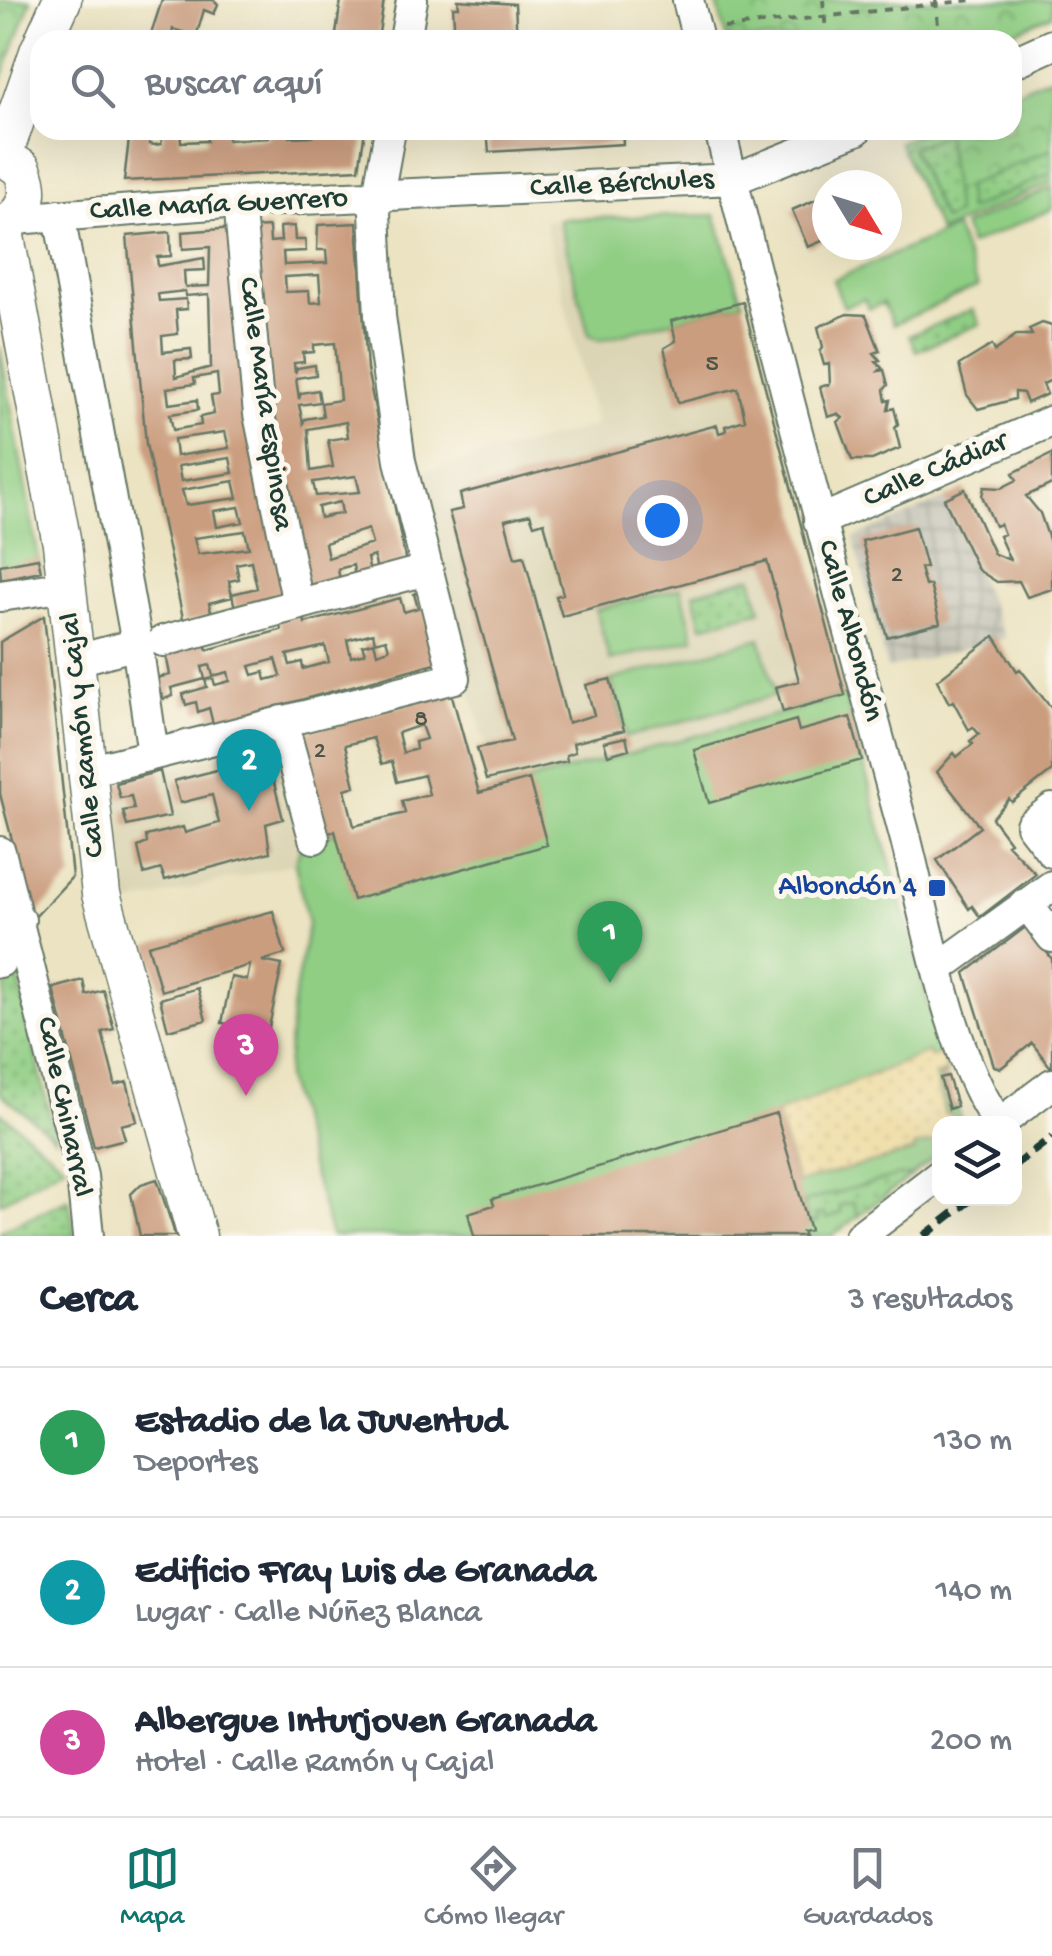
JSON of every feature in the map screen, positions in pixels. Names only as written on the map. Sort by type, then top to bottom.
[{"type":"main road","points":[[48,30],[62,0]]},
{"type":"main road","points":[[12,216],[22,170],[1,154],[30,75]]},
{"type":"main road","name":"Calle Ramón y Cajal","points":[[12,216],[68,586],[101,894],[198,1236]]},
{"type":"street","points":[[407,30],[412,0]]},
{"type":"street","points":[[688,0],[706,30]]},
{"type":"street","points":[[1022,58],[1052,45]]},
{"type":"street","points":[[88,771],[455,678],[424,567],[389,393],[375,226],[388,140]]},
{"type":"street","name":"Calle Albondón","points":[[723,140],[819,521],[940,967],[973,1083],[994,1116]]},
{"type":"street","name":"Calle Bérchules","points":[[378,198],[734,180],[832,140]]},
{"type":"street","name":"Calle María Guerrero","points":[[12,216],[378,198]]},
{"type":"street","name":"Calle María Espinosa","points":[[238,202],[259,414],[298,604]]},
{"type":"street","name":"Calle Ramón y Cajal","points":[[59,216],[150,642],[153,754]]},
{"type":"street","name":"Calle Cádiar","points":[[819,521],[1052,421]]},
{"type":"street","points":[[77,660],[415,573]]},
{"type":"street","points":[[6,601],[68,586]]},
{"type":"street","points":[[282,722],[314,838]]},
{"type":"street","points":[[1052,809],[1031,824],[1052,852]]},
{"type":"street","name":"Calle Chinarral","points":[[0,852],[10,918],[82,1176],[88,1236]]},
{"type":"street","points":[[940,967],[1052,886]]},
{"type":"street","points":[[1027,904],[1052,937]]},
{"type":"street","points":[[0,962],[10,918]]},
{"type":"street","points":[[1009,1116],[1052,1084]]},
{"type":"street","points":[[860,1236],[932,1181]]},
{"type":"path","points":[[822,0],[826,30]]},
{"type":"path","points":[[734,30],[972,0]]},
{"type":"path","points":[[936,2],[939,30]]},
{"type":"shaded area","points":[[715,215],[743,302],[845,695],[489,790],[477,748],[486,745],[433,563],[413,474],[596,426],[544,220]]},
{"type":"shaded area","points":[[944,499],[1005,638],[887,669],[854,538]]},
{"type":"shaded area","points":[[276,739],[303,841],[295,863],[122,906],[110,784]]},
{"type":"green space","points":[[0,0],[31,0],[0,84]]},
{"type":"green space","points":[[716,0],[1052,0],[1052,15],[1017,30],[724,30]]},
{"type":"green space","points":[[1052,76],[1052,182],[939,232],[899,142],[1022,140],[1022,89]]},
{"type":"green space","points":[[931,140],[947,140],[956,214],[943,220],[911,148]]},
{"type":"green space","points":[[1052,149],[1052,173],[968,210],[966,186]]},
{"type":"green space","points":[[1052,187],[1052,209],[970,245],[963,226]]},
{"type":"green space","points":[[715,215],[743,302],[600,340],[589,335],[559,219]]},
{"type":"green space","points":[[955,228],[978,286],[893,325],[883,303],[869,309],[864,299],[844,307],[833,280],[880,260],[902,260],[902,251]]},
{"type":"green space","points":[[973,309],[980,324],[916,351],[909,336]]},
{"type":"green space","points":[[0,347],[41,571],[0,579]]},
{"type":"green space","points":[[752,577],[761,610],[702,626],[694,593]]},
{"type":"green space","points":[[681,588],[694,638],[610,661],[596,610]]},
{"type":"green space","points":[[760,638],[776,695],[627,737],[611,680]]},
{"type":"green space","points":[[845,696],[947,1072],[940,1079],[948,1108],[957,1106],[959,1116],[932,1116],[932,1159],[832,1236],[331,1236],[286,1079],[293,1003],[308,924],[295,863],[303,841]]},
{"type":"green space","points":[[13,955],[55,1138],[0,1093],[0,1012]]},
{"type":"green space","points":[[0,1112],[64,1165],[0,1203]]},
{"type":"green space","points":[[897,1176],[911,1176],[858,1216],[853,1202],[839,1206],[841,1213],[826,1219],[824,1213],[817,1215],[818,1221],[809,1224],[803,1202]]},
{"type":"green space","points":[[69,1199],[75,1236],[0,1236],[0,1231]]},
{"type":"sand","points":[[928,1052],[931,1057],[942,1053],[947,1072],[935,1076],[945,1114],[952,1116],[932,1116],[932,1143],[914,1147],[915,1151],[797,1183],[776,1113]]},
{"type":"building","points":[[162,0],[214,0],[218,4],[214,14],[204,10],[198,30],[152,30]]},
{"type":"building","points":[[341,0],[384,0],[380,30],[336,30]]},
{"type":"building","points":[[458,0],[515,4],[516,30],[454,30],[453,7],[459,7]]},
{"type":"building","points":[[129,140],[149,140],[149,144],[155,145],[162,140],[363,140],[359,169],[124,181]]},
{"type":"building","points":[[488,140],[623,140],[623,144],[489,152]]},
{"type":"building","points":[[812,201],[812,245],[808,247],[792,210]]},
{"type":"building","points":[[357,223],[367,369],[406,563],[377,571],[374,556],[367,558],[370,573],[355,577],[353,565],[338,569],[340,581],[304,591],[275,461],[251,228],[269,227],[270,242],[281,241],[280,227],[294,226],[295,240],[305,240],[306,251],[283,252],[284,265],[327,263],[326,250],[317,250],[318,225]],"holes":[[[319,275],[321,302],[310,303],[309,291],[286,292],[285,277]],[[335,343],[340,400],[321,403],[323,416],[305,419],[303,423],[299,405],[320,402],[318,390],[301,393],[299,399],[296,378],[316,375],[315,365],[297,368],[295,373],[294,363],[304,362],[303,353],[314,352],[314,345]],[[346,422],[348,437],[328,440],[333,467],[311,471],[308,429]],[[356,476],[360,492],[316,496],[313,482]],[[340,502],[342,513],[320,518],[318,507]],[[368,529],[372,544],[328,558],[325,543]]]},
{"type":"building","points":[[234,228],[287,595],[235,609],[232,594],[257,588],[251,561],[236,564],[239,579],[229,581],[232,597],[209,603],[212,616],[184,623],[146,444],[127,236],[170,232],[171,256],[157,257],[158,266],[204,258],[205,270],[184,271],[185,287],[209,286],[210,247],[183,249],[182,232]],"holes":[[[158,294],[209,294],[211,367],[176,377],[175,360],[192,359],[191,349],[163,352],[162,336],[178,334],[176,310],[187,309],[186,299],[159,301]],[[217,374],[219,395],[211,396],[214,414],[200,417],[201,425],[173,430],[170,414],[198,410],[197,400],[169,404],[167,388],[195,384],[194,378]],[[225,432],[229,448],[176,456],[174,439]],[[230,458],[233,473],[181,481],[178,466]],[[234,481],[238,498],[186,505],[182,490]],[[239,507],[243,522],[217,527],[214,511]],[[245,531],[249,548],[198,554],[194,538]]]},
{"type":"building","points":[[743,302],[845,695],[783,712],[776,687],[799,681],[767,561],[562,616],[556,596],[563,594],[544,522],[534,525],[530,514],[505,520],[515,558],[524,556],[568,723],[594,715],[586,685],[610,679],[624,730],[573,743],[575,752],[566,755],[567,761],[486,780],[477,748],[512,741],[449,512],[463,509],[460,494],[717,425],[719,433],[726,431],[725,426],[745,420],[738,388],[678,403],[664,348],[676,341],[671,321]]},
{"type":"building","points":[[847,314],[866,315],[880,351],[874,353],[880,360],[876,361],[882,368],[879,371],[884,370],[888,385],[884,390],[886,401],[890,400],[888,410],[894,408],[898,424],[895,427],[900,448],[872,460],[852,460],[838,422],[843,418],[838,414],[828,417],[820,387],[830,384],[829,364],[824,365],[818,327]]},
{"type":"building","points":[[1042,323],[1052,326],[1052,380],[1043,384],[1047,394],[1027,403],[1023,393],[1015,392],[1015,399],[978,409],[967,395],[959,365],[992,345],[995,351],[1016,335],[1032,335],[1029,329]]},
{"type":"building","points":[[1052,454],[1052,484],[1026,496],[1040,513],[1052,548],[1052,589],[1027,597],[1019,581],[997,582],[978,570],[944,499],[965,489],[994,554],[1010,560],[999,536],[1004,534],[1000,524],[995,526],[982,496],[984,487],[1001,488],[1017,480],[1013,473]]},
{"type":"building","points":[[915,527],[926,567],[920,568],[925,586],[930,585],[940,623],[887,637],[862,541]]},
{"type":"building","points":[[38,558],[41,571],[1,579],[0,565]]},
{"type":"building","points":[[420,592],[439,662],[213,724],[209,708],[198,712],[196,702],[186,705],[183,694],[207,687],[205,680],[213,678],[215,685],[230,681],[228,672],[213,676],[210,665],[202,667],[205,679],[171,688],[173,696],[164,699],[159,690],[156,678],[170,675],[166,654],[204,640],[207,650],[281,630],[278,620],[303,613],[305,623],[400,598],[404,612],[418,608],[414,594]],"holes":[[[373,633],[375,642],[386,639],[389,649],[377,653],[374,642],[362,645],[365,653],[351,657],[347,640]],[[325,646],[329,662],[303,669],[302,662],[290,665],[287,655]],[[276,659],[281,676],[266,680],[264,672],[253,675],[250,666]]]},
{"type":"building","points":[[44,616],[72,877],[33,919],[0,794],[0,642]]},
{"type":"building","points":[[994,636],[1017,671],[1020,669],[1052,709],[1052,771],[1012,802],[1009,799],[992,818],[1010,842],[1007,844],[1036,874],[980,917],[972,906],[969,909],[937,860],[980,827],[937,772],[954,753],[957,757],[973,744],[970,741],[979,734],[973,727],[969,730],[937,680]]},
{"type":"building","points":[[451,692],[479,793],[529,779],[547,845],[353,900],[335,831],[326,834],[300,733]],"holes":[[[421,725],[426,739],[415,742],[416,749],[403,753],[398,733]],[[373,738],[382,764],[392,761],[397,782],[424,775],[429,794],[402,801],[405,813],[354,826],[345,789],[355,786],[345,745]]]},
{"type":"building","points":[[850,717],[862,760],[709,803],[694,750],[796,720],[799,731]]},
{"type":"building","points":[[626,737],[629,749],[608,755],[604,742]]},
{"type":"building","points":[[264,743],[283,819],[266,824],[270,852],[165,880],[161,869],[144,874],[138,847],[147,843],[146,836],[183,827],[185,833],[219,823],[212,795],[180,803],[174,781],[221,769],[221,754]]},
{"type":"building","points":[[160,771],[170,816],[127,826],[123,811],[134,809],[131,796],[120,798],[116,783]]},
{"type":"building","points":[[273,911],[285,954],[262,961],[282,965],[268,1032],[222,1023],[231,977],[247,980],[250,965],[161,991],[148,945]]},
{"type":"building","points":[[1027,926],[1052,959],[1052,1069],[1032,1043],[1001,1068],[994,1066],[965,973]]},
{"type":"building","points":[[83,980],[86,995],[103,990],[114,1029],[102,1032],[115,1085],[127,1082],[137,1121],[121,1125],[125,1139],[94,1147],[53,988]]},
{"type":"building","points":[[197,988],[206,1020],[168,1030],[160,999]]},
{"type":"building","points":[[948,1076],[957,1106],[949,1109],[940,1078]]},
{"type":"building","points":[[776,1113],[810,1230],[802,1232],[804,1236],[474,1236],[468,1213],[494,1205],[492,1199]]},
{"type":"building","points":[[157,1179],[175,1236],[140,1236],[131,1194],[141,1184]]},
{"type":"railway","points":[[1022,1160],[1052,1137]]},
{"type":"railway","points":[[924,1236],[963,1206]]},
{"type":"place","name":"Edificio Fray Luis de Granada","points":[[249,811]]},
{"type":"place","name":"Albondón 4","points":[[937,888]]},
{"type":"place","name":"Estadio de la Juventud","points":[[610,983]]},
{"type":"place","name":"Albergue Inturjoven Granada","points":[[246,1096]]}]
